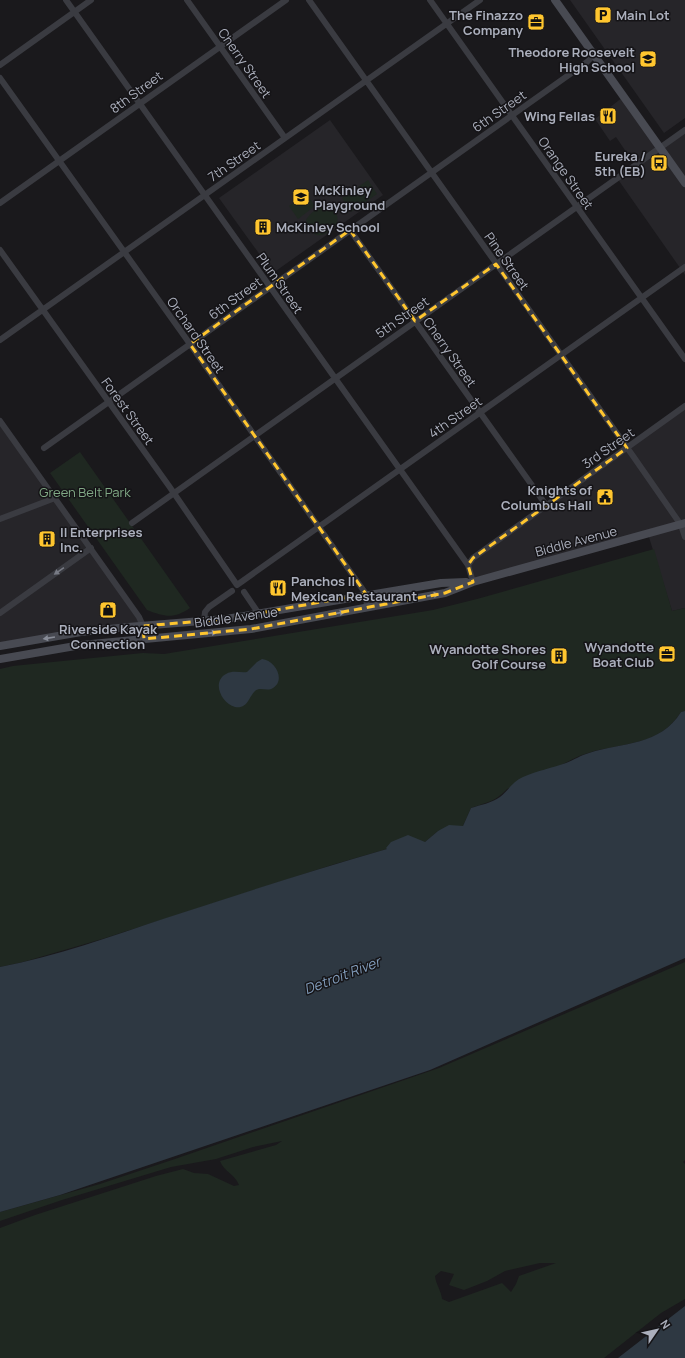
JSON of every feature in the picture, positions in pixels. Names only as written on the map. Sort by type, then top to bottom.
[{"type":"main road","points":[[555,0],[685,183]]},
{"type":"main road","name":"Biddle Avenue","points":[[0,659],[81,645],[251,629],[445,593],[472,582],[683,524]]},
{"type":"main road","name":"Biddle Avenue","points":[[0,646],[81,632],[204,621],[259,614],[366,594],[441,583],[472,582]]},
{"type":"street","name":"Plum Street","points":[[66,0],[468,566],[472,582]]},
{"type":"street","points":[[0,65],[91,0]]},
{"type":"street","name":"Cherry Street","points":[[187,0],[285,138]]},
{"type":"street","name":"8th Street","points":[[0,203],[286,0]]},
{"type":"street","name":"Pine Street","points":[[309,0],[627,448],[683,524],[685,537]]},
{"type":"street","name":"Orange Street","points":[[430,0],[685,359]]},
{"type":"street","name":"7th Street","points":[[0,340],[480,0]]},
{"type":"street","name":"6th Street","points":[[44,448],[431,173],[594,55]]},
{"type":"street","name":"Orchard Street","points":[[0,78],[366,594],[368,608]]},
{"type":"street","name":"5th Street","points":[[132,522],[174,494],[685,130]]},
{"type":"street","name":"Cherry Street","points":[[350,230],[546,505]]},
{"type":"street","name":"Forest Street","points":[[0,250],[237,585]]},
{"type":"street","name":"4th Street","points":[[237,585],[685,267]]},
{"type":"street","name":"3rd Street","points":[[468,566],[473,558],[685,406]]},
{"type":"street","points":[[1,425],[139,616],[143,626],[144,639]]},
{"type":"street","points":[[0,518],[55,498]]},
{"type":"street","points":[[0,613],[91,548]]},
{"type":"street","points":[[204,621],[205,612],[209,607],[232,591]]},
{"type":"street","points":[[244,592],[259,614]]},
{"type":"highlighted area","points":[[350,230],[415,321],[496,264],[627,448],[473,558],[468,565],[473,582],[445,593],[251,629],[144,639],[143,626],[226,619],[366,594],[190,344]]},
{"type":"shaded area","name":"Theodore Roosevelt High School","points":[[570,0],[685,0],[685,118],[664,133]]},
{"type":"shaded area","points":[[623,97],[660,148],[685,130],[685,275],[617,178],[635,165],[616,137],[610,141],[595,119]]},
{"type":"shaded area","name":"McKinley Playground","points":[[330,120],[383,195],[273,273],[219,198]]},
{"type":"shaded area","points":[[685,406],[685,608],[672,611],[648,534],[473,582],[470,560]]},
{"type":"shaded area","points":[[0,421],[143,626],[0,646]]},
{"type":"green space","points":[[368,180],[377,194],[351,212],[342,198]]},
{"type":"green space","points":[[306,193],[315,206],[298,219],[289,206]]},
{"type":"green space","points":[[326,205],[334,210],[337,221],[334,228],[330,231],[325,234],[318,235],[312,232],[306,220],[314,211]]},
{"type":"green space","name":"Green Belt Park","points":[[80,452],[190,608],[179,614],[169,616],[147,610],[50,473]]},
{"type":"green space","name":"Wyandotte Shores Golf Course","points":[[654,549],[672,611],[685,608],[685,711],[681,712],[662,732],[639,742],[582,755],[507,789],[495,799],[471,808],[463,826],[438,831],[425,842],[387,849],[335,864],[102,939],[23,962],[0,967],[0,669],[13,666],[143,653],[164,654],[433,610]]},
{"type":"green space","points":[[685,962],[685,1160],[683,1162],[685,1164],[685,1299],[661,1313],[604,1358],[0,1358],[0,1228],[35,1215],[156,1176],[183,1169],[194,1173],[208,1174],[234,1186],[239,1185],[235,1178],[224,1168],[220,1161],[276,1145],[282,1141],[253,1147],[216,1159],[171,1167],[62,1200],[0,1221],[0,1212],[100,1184],[439,1068]],"holes":[[[540,1263],[556,1263],[519,1276],[511,1292],[502,1283],[449,1302],[442,1299],[435,1276],[441,1271],[454,1274],[449,1285],[464,1290],[487,1281],[505,1271]]]},
{"type":"water","points":[[262,659],[267,660],[275,667],[279,676],[277,684],[271,689],[259,689],[255,691],[243,706],[235,707],[226,702],[222,697],[219,687],[219,682],[222,678],[231,672],[247,672]]},
{"type":"water","name":"Detroit River","points":[[685,711],[685,958],[430,1070],[60,1195],[0,1212],[0,967],[84,945],[276,882],[387,849],[386,848],[391,842],[408,835],[425,842],[438,831],[449,825],[463,826],[471,808],[497,799],[503,795],[516,781],[523,777],[602,749],[628,744],[652,737],[663,731],[681,712]]},
{"type":"water","points":[[685,1306],[685,1358],[618,1358]]},
{"type":"place","name":"Main Lot","points":[[603,15]]},
{"type":"place","name":"The Finazzo Company","points":[[536,22]]},
{"type":"place","name":"Theodore Roosevelt High School","points":[[648,59]]},
{"type":"place","name":"Wing Fellas","points":[[608,116]]},
{"type":"place","name":"Eureka / 5th (EB)","points":[[659,163]]},
{"type":"place","name":"McKinley Playground","points":[[301,197]]},
{"type":"place","name":"McKinley School","points":[[263,227]]},
{"type":"place","name":"Knights of Columbus Hall","points":[[605,497]]},
{"type":"place","name":"II Enterprises Inc.","points":[[47,539]]},
{"type":"place","name":"Panchos II Mexican Restaurant","points":[[278,588]]},
{"type":"place","name":"Riverside Kayak Connection","points":[[108,610]]},
{"type":"place","name":"Wyandotte Boat Club","points":[[667,654]]},
{"type":"place","name":"Wyandotte Shores Golf Course","points":[[559,656]]}]
